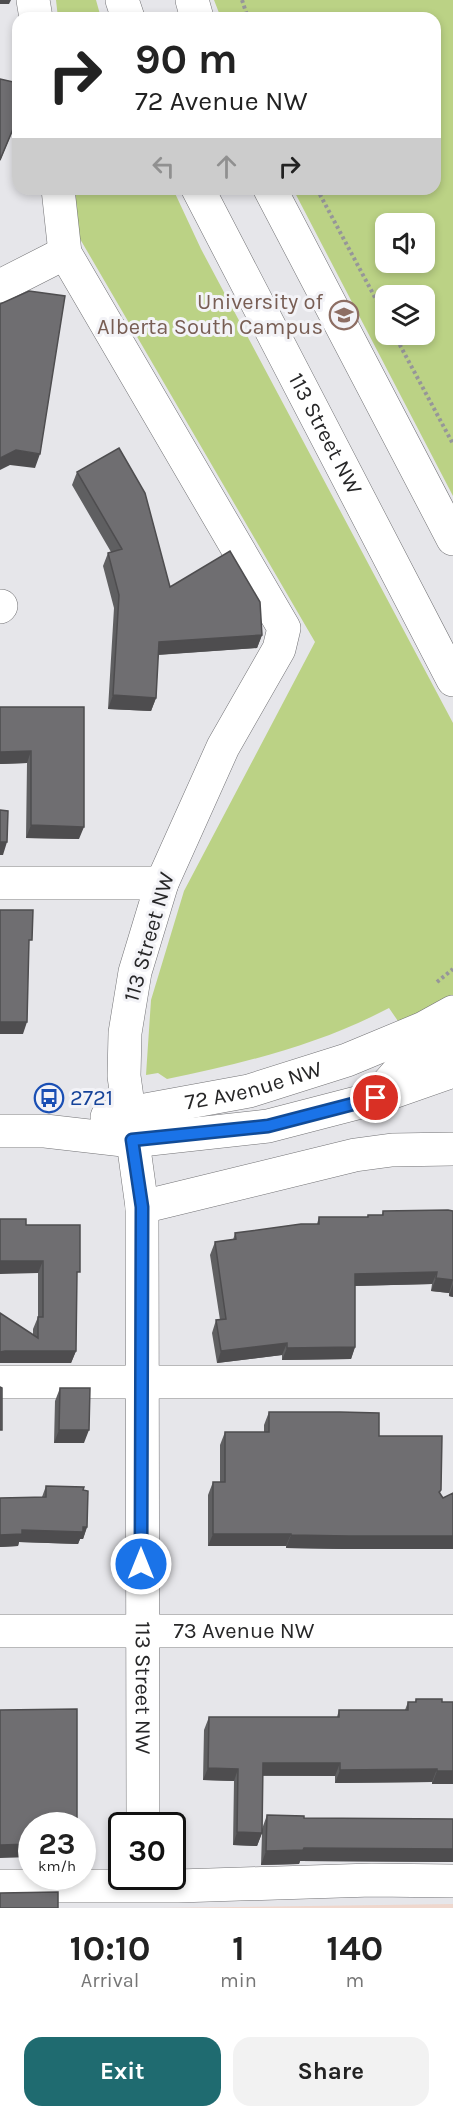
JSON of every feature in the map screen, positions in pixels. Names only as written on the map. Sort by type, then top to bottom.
[{"type":"street","points":[[0,286],[65,254],[59,195]]},
{"type":"street","name":"113 Street NW","points":[[201,195],[453,680]]},
{"type":"street","points":[[273,195],[453,539]]},
{"type":"street","name":"113 Street NW","points":[[65,254],[284,628],[279,649],[223,747],[162,883],[135,972],[124,1033],[124,1076],[142,1207],[143,1812]]},
{"type":"street","points":[[0,883],[162,883]]},
{"type":"street","name":"72 Avenue NW","points":[[131,1126],[347,1060],[424,1028],[453,1012]]},
{"type":"street","points":[[376,1098],[406,1063],[453,1037]]},
{"type":"street","name":"72 Avenue NW","points":[[0,1131],[131,1126],[268,1126],[376,1098],[453,1071]]},
{"type":"street","points":[[142,1207],[355,1155],[392,1149],[453,1149]]},
{"type":"street","points":[[0,1382],[453,1382]]},
{"type":"street","name":"73 Avenue NW","points":[[0,1631],[453,1631]]},
{"type":"street","points":[[186,1889],[453,1881]]},
{"type":"street","points":[[0,1886],[108,1889]]},
{"type":"path","points":[[320,195],[375,297]]},
{"type":"path","points":[[400,345],[453,444]]},
{"type":"shaded area","points":[[453,1904],[453,1908],[159,1908]]},
{"type":"green space","points":[[56,0],[96,0],[99,12],[57,12]]},
{"type":"green space","points":[[214,0],[453,0],[453,496],[296,195],[441,195],[441,12],[219,12]]},
{"type":"green space","points":[[73,195],[176,195],[201,249],[453,723],[453,995],[400,1024],[389,1008],[308,1043],[253,1059],[167,1079],[158,1073],[146,1075],[151,1000],[184,891],[315,642],[76,232]]},
{"type":"building","points":[[0,79],[12,82],[12,131],[0,160]]},
{"type":"building","points":[[29,291],[65,296],[40,454],[16,450],[0,458],[0,304]]},
{"type":"building","points":[[119,448],[145,493],[170,587],[230,551],[260,602],[262,635],[159,642],[156,698],[113,695],[119,595],[108,553],[122,549],[77,472]]},
{"type":"building","points":[[0,707],[84,707],[84,827],[31,825],[31,751],[0,752]]},
{"type":"building","points":[[0,810],[8,811],[7,842],[0,842]]},
{"type":"building","points":[[0,910],[33,910],[32,940],[29,940],[27,1022],[0,1022]]},
{"type":"building","points":[[383,1211],[453,1211],[453,1280],[436,1278],[437,1272],[355,1274],[355,1347],[287,1348],[287,1343],[221,1351],[216,1320],[226,1319],[215,1242],[236,1239],[235,1233],[301,1224],[319,1224],[319,1217],[368,1217],[368,1215],[383,1215]]},
{"type":"building","points":[[0,1219],[26,1219],[26,1225],[80,1225],[76,1351],[0,1352],[0,1313],[38,1338],[38,1317],[43,1317],[43,1261],[0,1261]]},
{"type":"building","points":[[0,1387],[2,1388],[2,1430],[0,1430]]},
{"type":"building","points":[[60,1388],[90,1388],[89,1430],[59,1430]]},
{"type":"building","points":[[269,1412],[379,1413],[379,1436],[442,1436],[441,1490],[439,1492],[443,1498],[453,1493],[453,1536],[213,1534],[213,1482],[225,1482],[225,1432],[269,1432]]},
{"type":"building","points":[[46,1486],[84,1487],[83,1490],[88,1491],[87,1527],[83,1527],[83,1532],[22,1530],[22,1534],[0,1535],[0,1498],[46,1497]]},
{"type":"building","points":[[416,1699],[442,1699],[442,1702],[453,1702],[453,1771],[437,1771],[437,1769],[340,1770],[340,1763],[263,1763],[262,1833],[237,1832],[238,1769],[208,1768],[209,1717],[339,1717],[339,1710],[408,1710],[408,1702],[416,1702]]},
{"type":"building","points":[[77,1709],[77,1812],[18,1812],[18,1844],[0,1845],[0,1710]]},
{"type":"building","points":[[267,1815],[304,1816],[304,1818],[453,1819],[453,1849],[304,1848],[303,1850],[266,1851]]},
{"type":"building","points":[[58,1892],[58,1908],[0,1908],[0,1893]]},
{"type":"place","name":"University of Alberta South Campus","points":[[344,315]]},
{"type":"place","name":"2721","points":[[49,1098]]},
{"type":"route","points":[[141,1564],[142,1207],[132,1140],[268,1126],[376,1098]]}]
